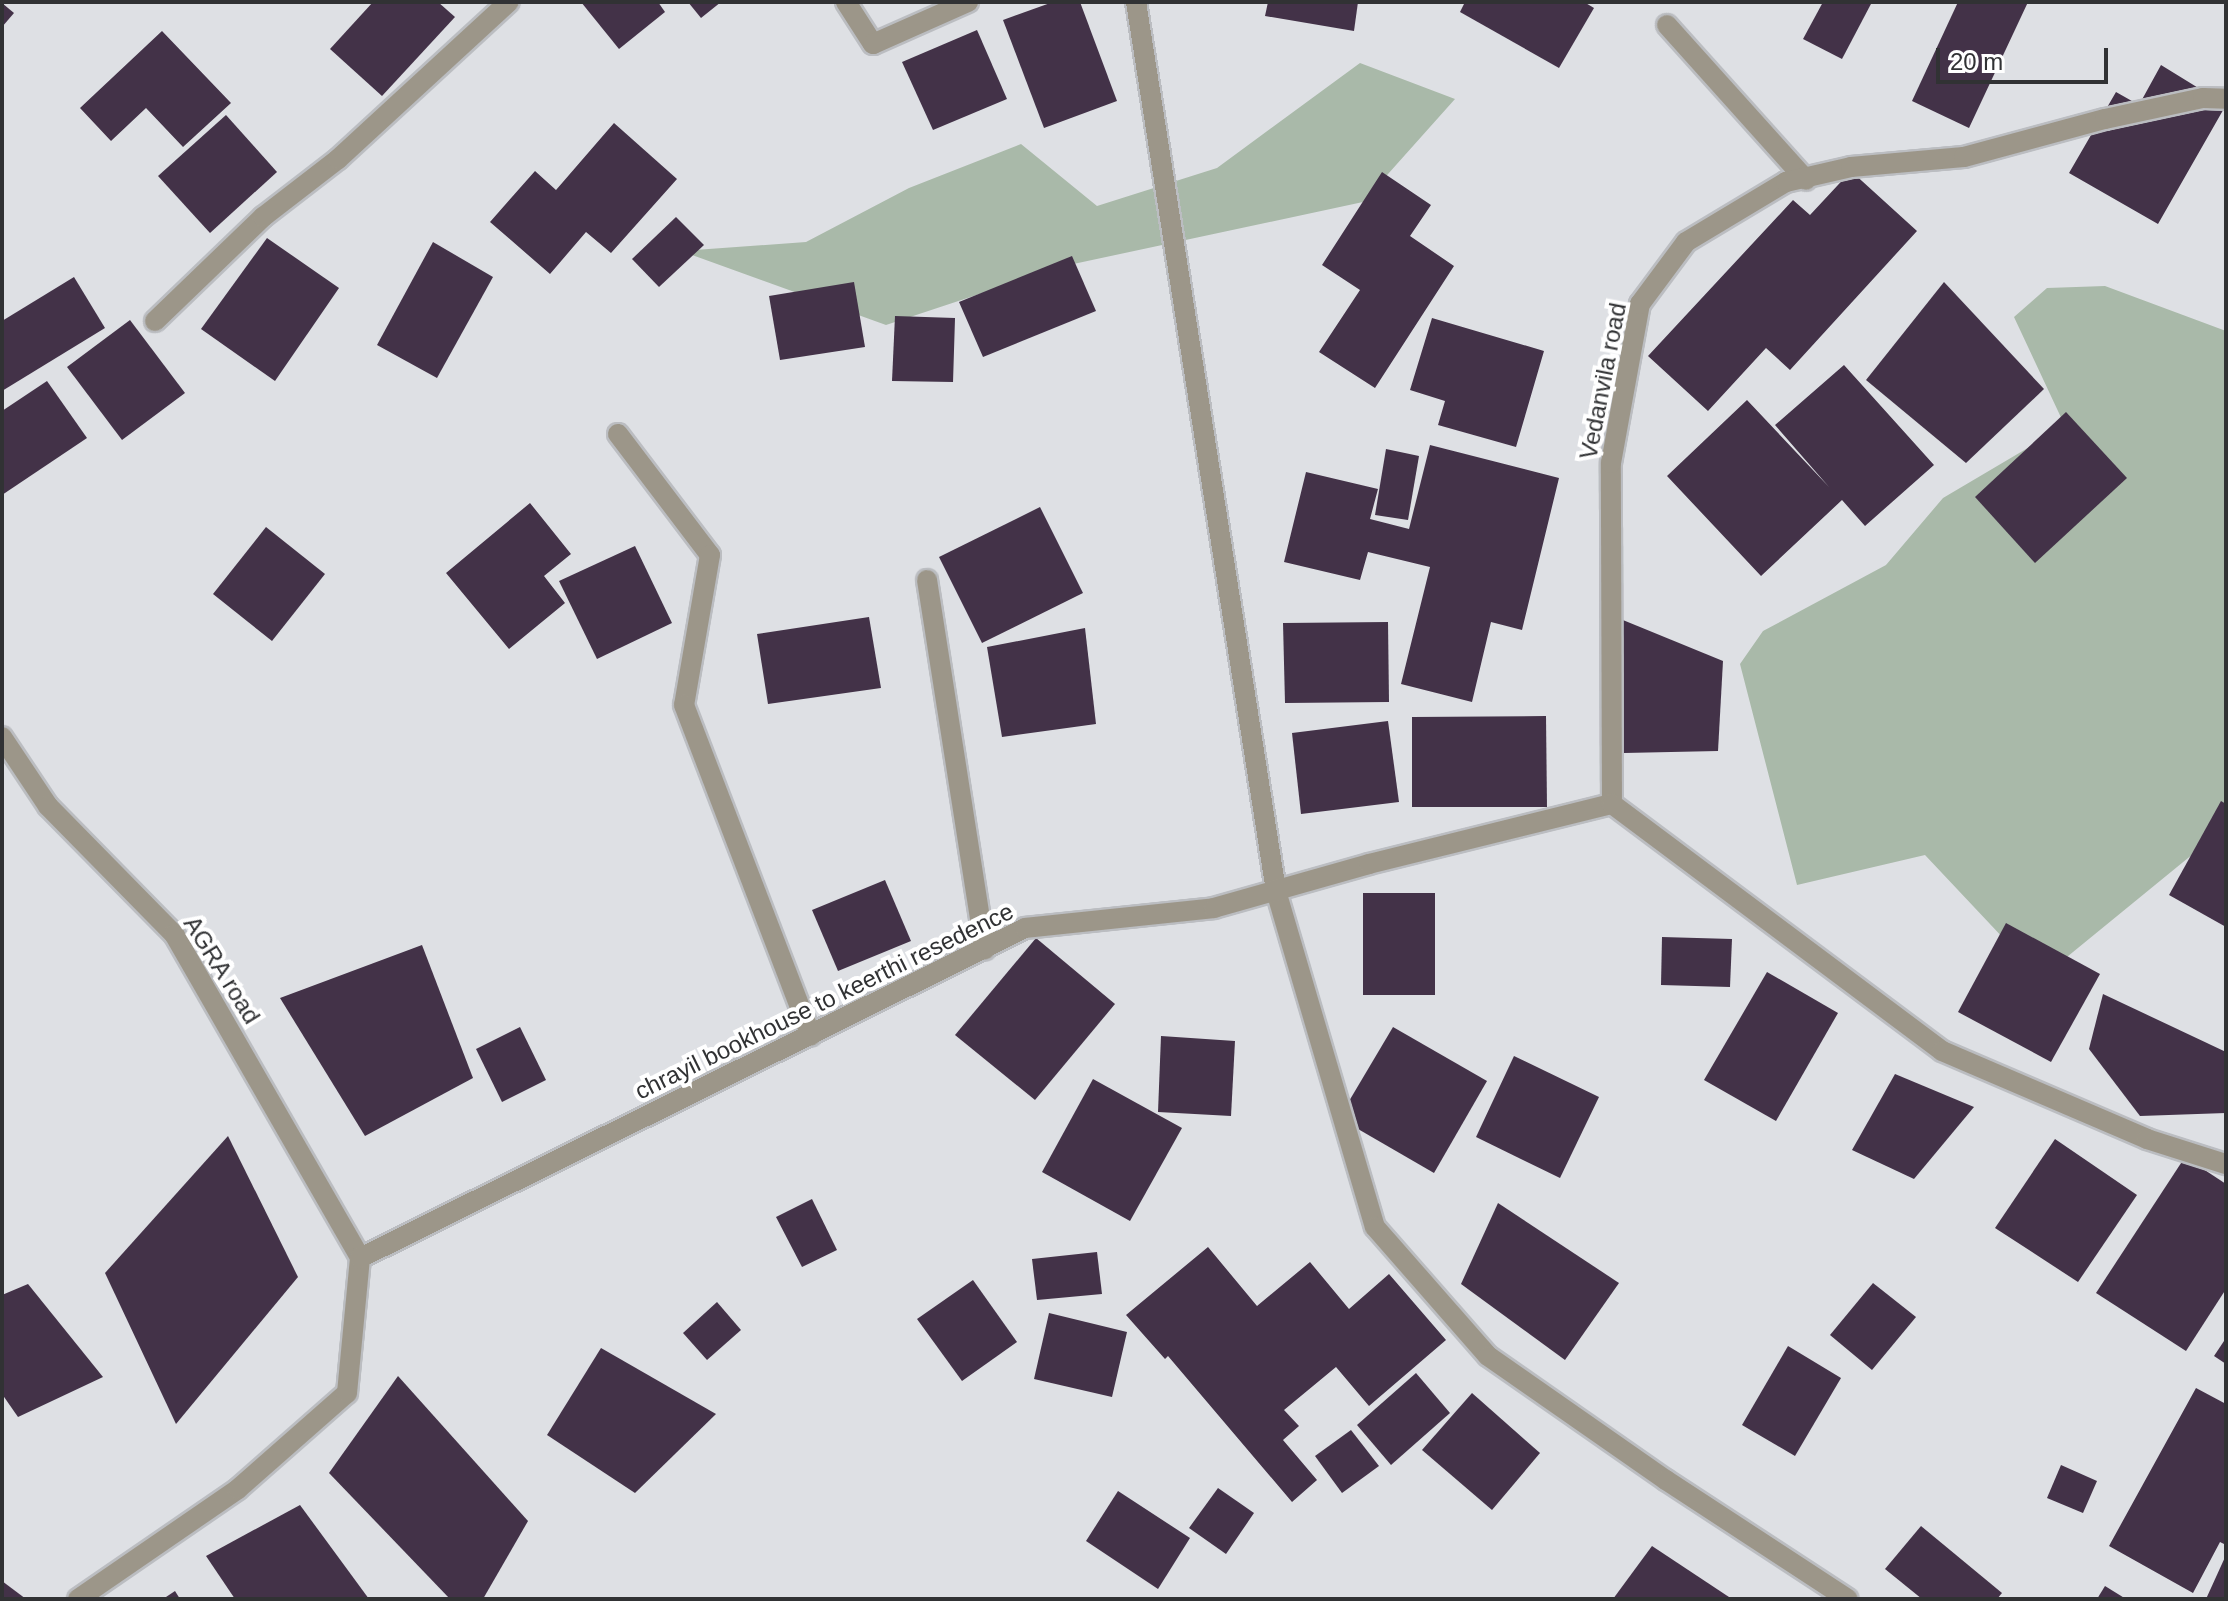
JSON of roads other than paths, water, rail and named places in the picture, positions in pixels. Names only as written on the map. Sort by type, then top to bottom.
[{"type":"street","points":[[155,321],[263,217],[338,159],[509,2]]},
{"type":"street","points":[[846,2],[873,44],[968,2]]},
{"type":"street","points":[[1136,2],[1276,891],[1375,1227],[1488,1356],[1666,1480],[1848,1599]]},
{"type":"street","points":[[1667,25],[1796,181]]},
{"type":"street","name":"Vedanvila road","points":[[1612,804],[1611,463],[1640,304],[1686,242],[1796,181],[1851,167],[1964,157],[2147,110],[2203,98],[2226,99]]},
{"type":"street","points":[[618,434],[710,555],[684,705],[811,1035]]},
{"type":"street","points":[[927,580],[985,949]]},
{"type":"street","name":"AGRA road","points":[[2,737],[48,806],[174,934],[360,1258]]},
{"type":"street","points":[[1612,804],[1942,1051],[2147,1139],[2226,1164]]},
{"type":"street","name":"chrayil bookhouse to keerthi resedence","points":[[360,1258],[1025,928],[1214,908],[1612,804]]},
{"type":"street","points":[[78,1599],[238,1489],[347,1393],[360,1258]]}]
